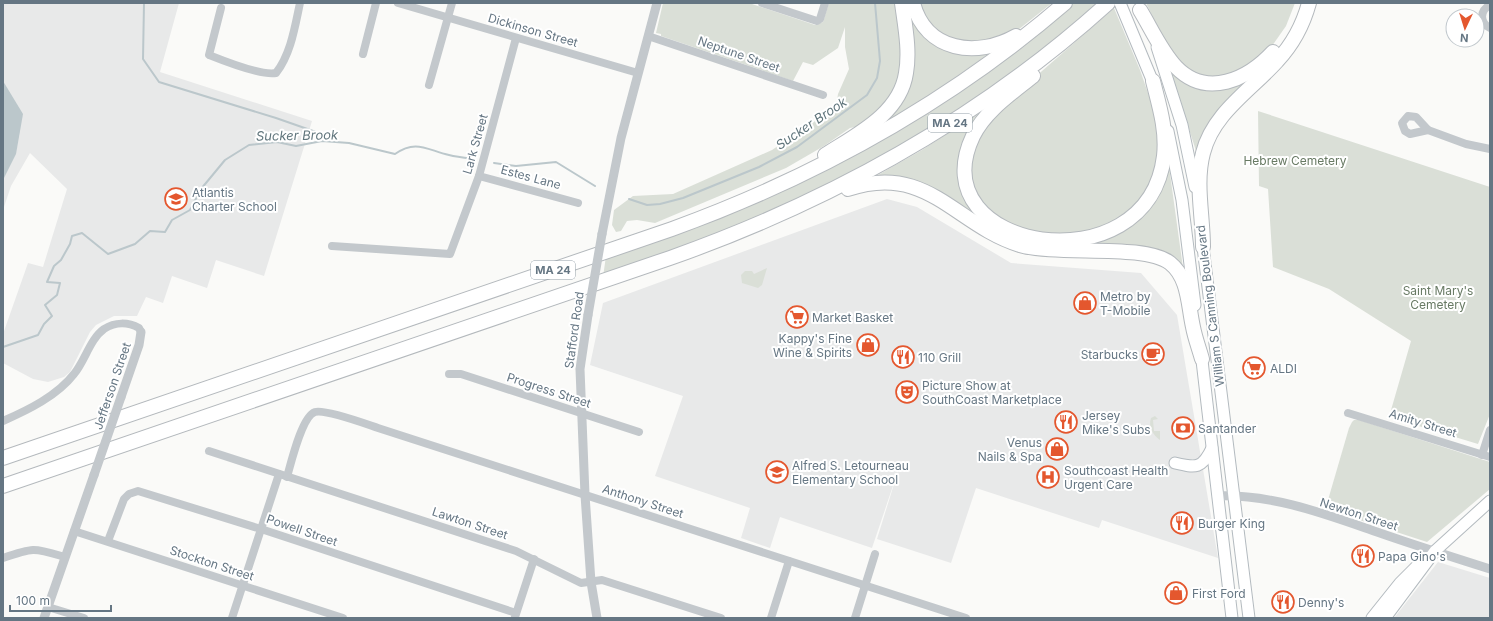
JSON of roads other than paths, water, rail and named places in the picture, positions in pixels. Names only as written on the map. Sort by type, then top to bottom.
[{"type":"highway","points":[[672,229],[804,167],[846,141],[884,114],[898,95],[906,73],[907,51],[902,3]]},
{"type":"highway","points":[[913,3],[922,24],[934,36],[956,47],[972,48],[991,46],[1012,39],[1063,3]]},
{"type":"highway","name":"MA 24","points":[[3,458],[672,229],[763,193],[814,169],[874,137],[938,99],[1023,38],[1063,3]]},
{"type":"highway","points":[[1138,6],[1178,68],[1195,79],[1220,83],[1244,76],[1267,58],[1287,32],[1300,3]]},
{"type":"highway","points":[[1203,247],[1203,220],[1199,180],[1200,163],[1207,140],[1225,113],[1287,49],[1301,26],[1309,3]]},
{"type":"highway","points":[[1101,9],[1062,50],[994,109],[977,129],[967,154],[966,175],[973,198],[983,213],[997,224],[1014,232],[1040,239],[1058,241],[1081,239],[1102,233],[1123,224],[1135,215],[1148,201],[1154,189],[1164,155],[1164,127],[1153,81]]},
{"type":"highway","name":"MA 24","points":[[3,486],[670,258],[784,214],[872,170],[957,119],[1017,77],[1101,9]]},
{"type":"highway","points":[[784,214],[856,187],[877,183],[891,183],[914,187],[928,192],[992,233],[1020,245],[1049,250],[1139,253],[1159,257],[1174,267],[1185,285],[1193,329],[1202,359]]},
{"type":"main road","name":"William S Canning Boulevard","points":[[1120,3],[1153,81],[1169,134],[1178,176],[1202,359],[1232,618]]},
{"type":"main road","name":"William S Canning Boulevard","points":[[1138,6],[1164,66],[1182,125],[1195,185],[1249,618]]},
{"type":"main road","points":[[1175,463],[1190,466],[1199,465],[1205,462],[1212,447]]},
{"type":"main road","points":[[1372,618],[1406,576],[1490,500]]},
{"type":"main road","points":[[1385,618],[1435,551]]},
{"type":"street","points":[[221,8],[209,55],[261,72],[273,74],[277,72],[285,58],[296,26],[300,3]]},
{"type":"street","points":[[363,54],[376,3]]},
{"type":"street","name":"Dickinson Street","points":[[398,3],[638,73]]},
{"type":"street","points":[[429,85],[452,3]]},
{"type":"street","name":"Stafford Road","points":[[597,618],[591,582],[585,495],[580,370],[602,234],[621,138],[657,3]]},
{"type":"street","points":[[762,3],[819,21],[825,3]]},
{"type":"street","points":[[1490,5],[1486,8],[1482,15],[1483,23],[1490,28]]},
{"type":"street","name":"Neptune Street","points":[[648,36],[822,95]]},
{"type":"street","name":"Lark Street","points":[[332,246],[450,254],[478,176],[516,38]]},
{"type":"street","points":[[1428,130],[1490,149]]},
{"type":"street","name":"Estes Lane","points":[[478,176],[578,203]]},
{"type":"street","name":"Jefferson Street","points":[[3,421],[43,400],[74,375],[87,355],[93,342],[103,329],[118,324],[127,324],[139,328],[141,332],[139,346],[44,618]]},
{"type":"street","name":"Progress Street","points":[[449,374],[461,374],[640,432]]},
{"type":"street","name":"Anthony Street","points":[[283,475],[304,424],[313,413],[320,411],[966,618]]},
{"type":"street","name":"Amity Street","points":[[1348,413],[1486,456]]},
{"type":"street","points":[[1486,456],[1490,430]]},
{"type":"street","name":"Lawton Street","points":[[209,451],[516,551],[581,583],[602,580],[721,618]]},
{"type":"street","points":[[232,618],[261,529],[283,475]]},
{"type":"street","name":"Powell Street","points":[[108,541],[124,499],[133,491],[149,493],[261,529],[516,616]]},
{"type":"street","name":"Newton Street","points":[[1217,496],[1234,495],[1273,499],[1335,517],[1490,569]]},
{"type":"street","name":"Stockton Street","points":[[74,531],[343,618]]},
{"type":"street","points":[[3,558],[28,549],[40,549],[65,557]]},
{"type":"street","points":[[855,618],[875,554]]},
{"type":"street","points":[[516,616],[534,559]]},
{"type":"street","points":[[771,618],[789,561]]},
{"type":"street","points":[[48,607],[84,618]]},
{"type":"waterway","points":[[144,3],[143,59],[159,82],[276,118],[316,132],[322,141]]},
{"type":"waterway","name":"Sucker Brook","points":[[629,199],[647,205],[660,204],[683,198],[759,167],[797,147],[867,95],[877,78],[880,61],[875,3]]},
{"type":"waterway","name":"Sucker Brook","points":[[3,347],[38,335],[44,324],[52,316],[45,305],[57,295],[60,283],[47,282],[54,266],[61,260],[70,244],[72,236],[82,233],[108,254],[135,244],[150,231],[165,232],[172,220],[190,210],[201,189],[225,160],[249,145],[277,142],[296,146],[322,141],[349,143],[395,154],[409,147],[416,146],[452,156],[474,159]]},
{"type":"waterway","name":"Sucker Brook","points":[[494,163],[516,166],[556,162],[595,186]]},
{"type":"place","name":"Atlantis Charter School","points":[[176,199]]},
{"type":"place","name":"Metro by T-Mobile","points":[[1085,303]]},
{"type":"place","name":"Market Basket","points":[[797,317]]},
{"type":"place","name":"Kappy's Fine Wine & Spirits","points":[[868,345]]},
{"type":"place","name":"Starbucks","points":[[1153,354]]},
{"type":"place","name":"110 Grill","points":[[903,357]]},
{"type":"place","name":"ALDI","points":[[1254,368]]},
{"type":"place","name":"Picture Show at SouthCoast Marketplace","points":[[907,392]]},
{"type":"place","name":"Jersey Mike's Subs","points":[[1066,422]]},
{"type":"place","name":"Santander","points":[[1183,428]]},
{"type":"place","name":"Venus Nails & Spa","points":[[1057,449]]},
{"type":"place","name":"Alfred S. Letourneau Elementary School","points":[[777,472]]},
{"type":"place","name":"Southcoast Health Urgent Care","points":[[1048,477]]},
{"type":"place","name":"Burger King","points":[[1182,523]]},
{"type":"place","name":"Papa Gino's","points":[[1363,556]]},
{"type":"place","name":"First Ford","points":[[1176,593]]},
{"type":"place","name":"Denny's","points":[[1283,602]]},
{"type":"park label","name":"Hebrew Cemetery","points":[[1295,160]]},
{"type":"park label","name":"Saint Mary's Cemetery","points":[[1438,297]]}]
